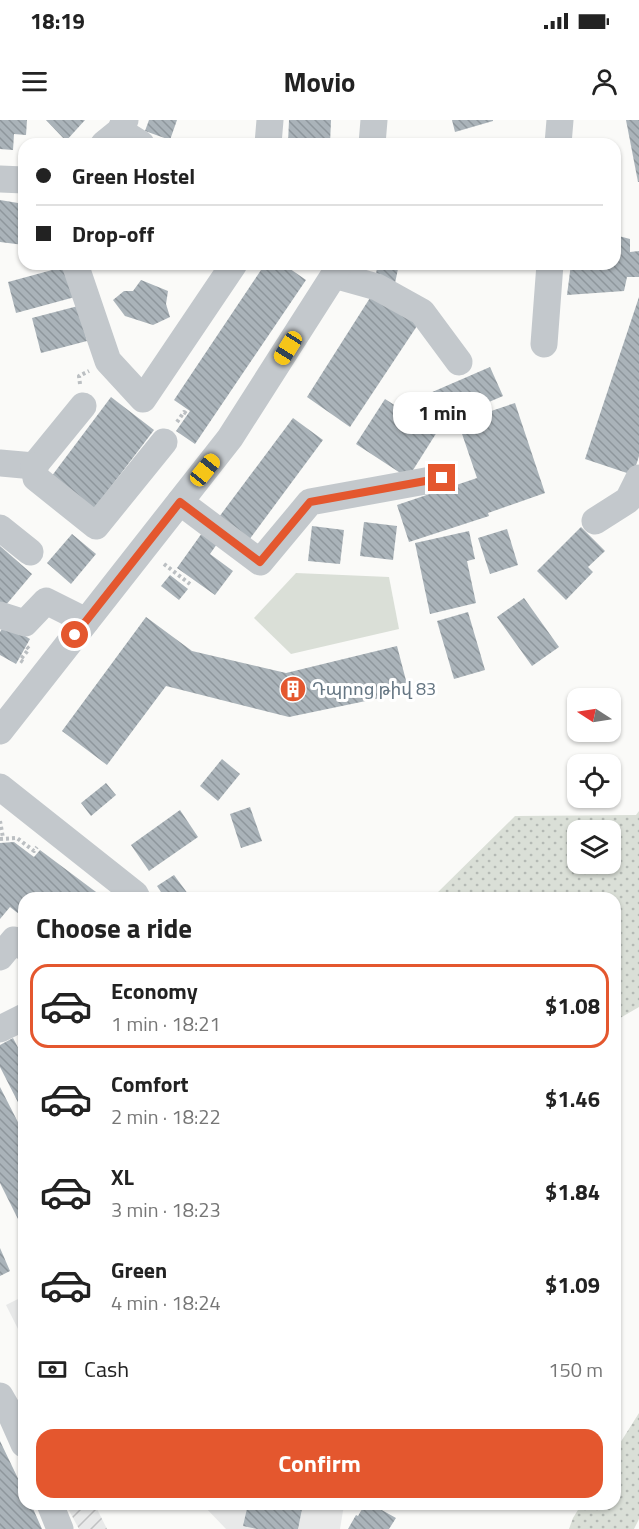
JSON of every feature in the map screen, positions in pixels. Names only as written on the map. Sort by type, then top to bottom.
[{"type":"street","points":[[268,138],[270,120]]},
{"type":"street","points":[[372,138],[374,120]]},
{"type":"street","points":[[558,138],[560,120]]},
{"type":"street","points":[[0,179],[18,180]]},
{"type":"street","points":[[77,270],[108,361],[142,399],[230,270]]},
{"type":"street","points":[[0,731],[230,438],[336,270],[377,287],[422,312],[459,362]]},
{"type":"street","points":[[544,344],[550,270]]},
{"type":"street","points":[[33,466],[83,406]]},
{"type":"street","points":[[33,466],[36,478],[96,526],[170,432]]},
{"type":"street","points":[[0,463],[33,466]]},
{"type":"street","points":[[180,502],[260,562],[310,502],[442,478]]},
{"type":"street","points":[[595,521],[628,500],[639,478]]},
{"type":"street","points":[[0,528],[30,552]]},
{"type":"street","points":[[0,615],[25,623],[46,601],[86,621]]},
{"type":"street","points":[[0,787],[132,892]]},
{"type":"street","points":[[0,957],[14,940],[18,943]]},
{"type":"street","points":[[0,1029],[18,1020]]},
{"type":"street","points":[[12,1408],[18,1426]]},
{"type":"street","points":[[52,1510],[60,1529]]},
{"type":"path","points":[[170,432],[184,412],[187,414]]},
{"type":"path","points":[[164,564],[190,584]]},
{"type":"path","points":[[20,660],[29,649],[26,646]]},
{"type":"path","points":[[0,821],[3,838]]},
{"type":"shaded area","points":[[296,573],[389,577],[399,629],[291,654],[254,618]]},
{"type":"shaded area","points":[[639,811],[639,1007],[621,1018],[621,892],[438,892],[515,816],[636,815]]},
{"type":"shaded area","points":[[18,1299],[18,1329],[6,1305]]},
{"type":"shaded area","points":[[639,1413],[639,1519],[634,1529],[569,1529],[578,1510],[621,1510],[621,1442]]},
{"type":"shaded area","points":[[69,1510],[98,1510],[107,1529],[79,1529]]},
{"type":"shaded area","points":[[208,1510],[343,1510],[340,1529],[226,1529]]},
{"type":"building","points":[[0,120],[27,120],[26,135],[14,134],[13,150],[0,149]]},
{"type":"building","points":[[46,120],[85,120],[69,138],[63,138]]},
{"type":"building","points":[[149,120],[177,120],[171,138],[145,131]]},
{"type":"building","points":[[289,120],[331,120],[330,138],[288,138]]},
{"type":"building","points":[[452,120],[493,120],[493,121],[455,132]]},
{"type":"building","points":[[626,120],[639,120],[639,182],[638,182]]},
{"type":"building","points":[[0,200],[18,203],[18,244],[0,242]]},
{"type":"building","points":[[621,237],[630,239],[630,252],[639,251],[639,277],[627,277],[624,291],[567,295],[570,270],[621,270]]},
{"type":"building","points":[[52,270],[68,270],[75,297],[16,313],[8,282]]},
{"type":"building","points":[[261,270],[292,270],[306,280],[195,444],[176,431],[190,411],[174,400]]},
{"type":"building","points":[[377,270],[398,270],[394,288],[374,283]]},
{"type":"building","points":[[141,280],[168,291],[166,304],[170,317],[153,325],[125,316],[113,300],[124,291],[133,291]]},
{"type":"building","points":[[375,290],[421,320],[350,427],[307,397]]},
{"type":"building","points":[[639,297],[639,456],[633,475],[585,459]]},
{"type":"building","points":[[78,306],[87,341],[41,353],[32,318]]},
{"type":"building","points":[[490,367],[503,396],[442,422],[430,393]]},
{"type":"building","points":[[111,397],[154,430],[94,509],[51,477]]},
{"type":"building","points":[[385,399],[437,432],[408,478],[356,444]]},
{"type":"building","points":[[515,403],[545,493],[488,513],[489,516],[409,542],[397,505],[477,478],[458,422]]},
{"type":"building","points":[[293,418],[323,440],[249,540],[219,517]]},
{"type":"building","points":[[364,522],[397,526],[393,560],[360,556]]},
{"type":"building","points":[[312,526],[344,530],[340,564],[308,561]]},
{"type":"building","points":[[581,527],[605,551],[588,567],[593,572],[566,600],[537,571]]},
{"type":"building","points":[[507,529],[518,565],[490,574],[478,538]]},
{"type":"building","points":[[469,531],[475,559],[467,561],[476,603],[430,614],[415,543]]},
{"type":"building","points":[[202,533],[217,544],[210,554],[233,571],[215,595],[177,568]]},
{"type":"building","points":[[72,534],[96,554],[71,584],[47,563]]},
{"type":"building","points":[[0,546],[32,574],[0,612]]},
{"type":"building","points":[[170,575],[188,589],[179,600],[161,586]]},
{"type":"building","points":[[524,598],[559,647],[532,666],[497,617]]},
{"type":"building","points":[[468,612],[485,670],[454,679],[437,621]]},
{"type":"building","name":"Դպրոց թիվ 83","points":[[146,617],[192,651],[286,673],[397,646],[409,692],[289,717],[166,686],[107,765],[62,731]]},
{"type":"building","points":[[5,624],[30,639],[16,664],[0,655],[0,632]]},
{"type":"building","points":[[222,759],[240,774],[218,801],[200,786]]},
{"type":"building","points":[[106,783],[116,795],[91,816],[81,803]]},
{"type":"building","points":[[250,807],[262,841],[241,848],[230,814]]},
{"type":"building","points":[[180,810],[198,837],[149,871],[131,845]]},
{"type":"building","points":[[14,842],[34,857],[40,850],[96,892],[18,892],[18,913],[10,907],[0,919],[0,843]]},
{"type":"building","points":[[174,875],[187,892],[161,892],[157,886]]},
{"type":"building","points":[[13,1038],[18,1048],[18,1102],[0,1067],[0,1045]]},
{"type":"building","points":[[0,1087],[18,1122],[18,1219],[0,1183]]},
{"type":"building","points":[[0,1248],[10,1271],[0,1276]]},
{"type":"building","points":[[0,1441],[18,1478],[18,1510],[34,1510],[42,1529],[0,1529]]},
{"type":"building","points":[[247,1510],[302,1510],[298,1529],[257,1529],[243,1526]]},
{"type":"building","points":[[362,1510],[382,1510],[396,1518],[389,1529],[348,1529],[356,1515],[358,1516]]},
{"type":"place","name":"Դպրոց թիվ 83","points":[[293,689]]},
{"type":"route","points":[[75,635],[180,502],[260,562],[310,502],[442,478]]}]
